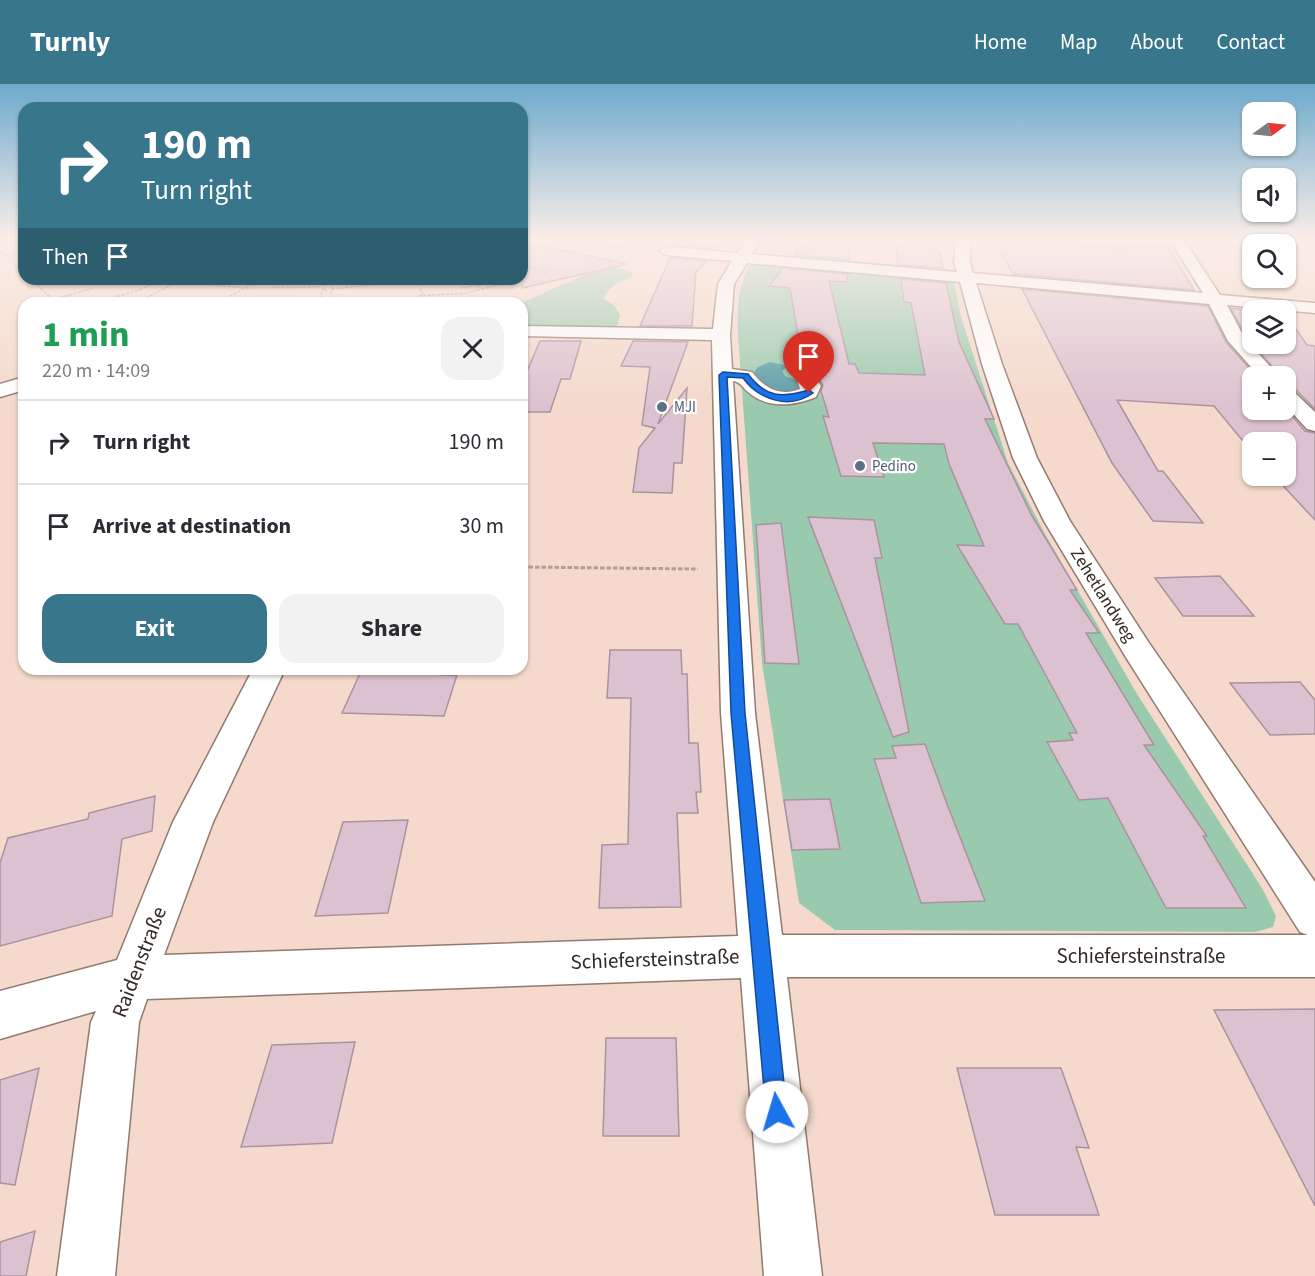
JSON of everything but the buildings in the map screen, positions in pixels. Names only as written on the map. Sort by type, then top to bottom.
[{"type":"street","points":[[725,296],[721,336],[738,713],[793,1276]]},
{"type":"street","name":"Zehetlandweg","points":[[971,296],[989,356],[1025,458],[1057,521],[1138,651],[1315,918]]},
{"type":"street","points":[[1175,296],[1315,308]]},
{"type":"street","points":[[1213,296],[1237,341],[1260,366]]},
{"type":"street","points":[[528,331],[721,336]]},
{"type":"street","points":[[723,375],[745,376],[754,388],[776,398],[793,399],[809,393],[810,386],[807,379]]},
{"type":"street","points":[[0,392],[18,385]]},
{"type":"street","points":[[1298,402],[1315,424]]},
{"type":"street","name":"Raidenstraße","points":[[86,1276],[115,1022],[193,822],[266,675]]},
{"type":"street","name":"Schiefersteinstraße","points":[[0,1016],[132,978],[761,956],[1315,956]]},
{"type":"path","points":[[419,296],[429,296]]},
{"type":"path","points":[[528,567],[732,570]]},
{"type":"green space","points":[[538,296],[605,296],[604,299],[614,305],[620,315],[616,329],[528,327],[528,300]]},
{"type":"green space","points":[[740,296],[957,296],[961,317],[1008,463],[1044,532],[1137,694],[1262,888],[1276,916],[1273,927],[1255,932],[835,930],[799,903],[762,663],[738,336]]},
{"type":"water","points":[[770,362],[788,366],[782,371],[785,376],[799,381],[801,385],[799,391],[781,394],[757,383],[754,373],[758,367]]},
{"type":"place","name":"MJI","points":[[662,407]]},
{"type":"place","name":"Pedino","points":[[860,466]]},
{"type":"route","points":[[777,1112],[738,713],[723,375],[745,376],[754,388],[776,398],[793,399],[809,393]]}]
